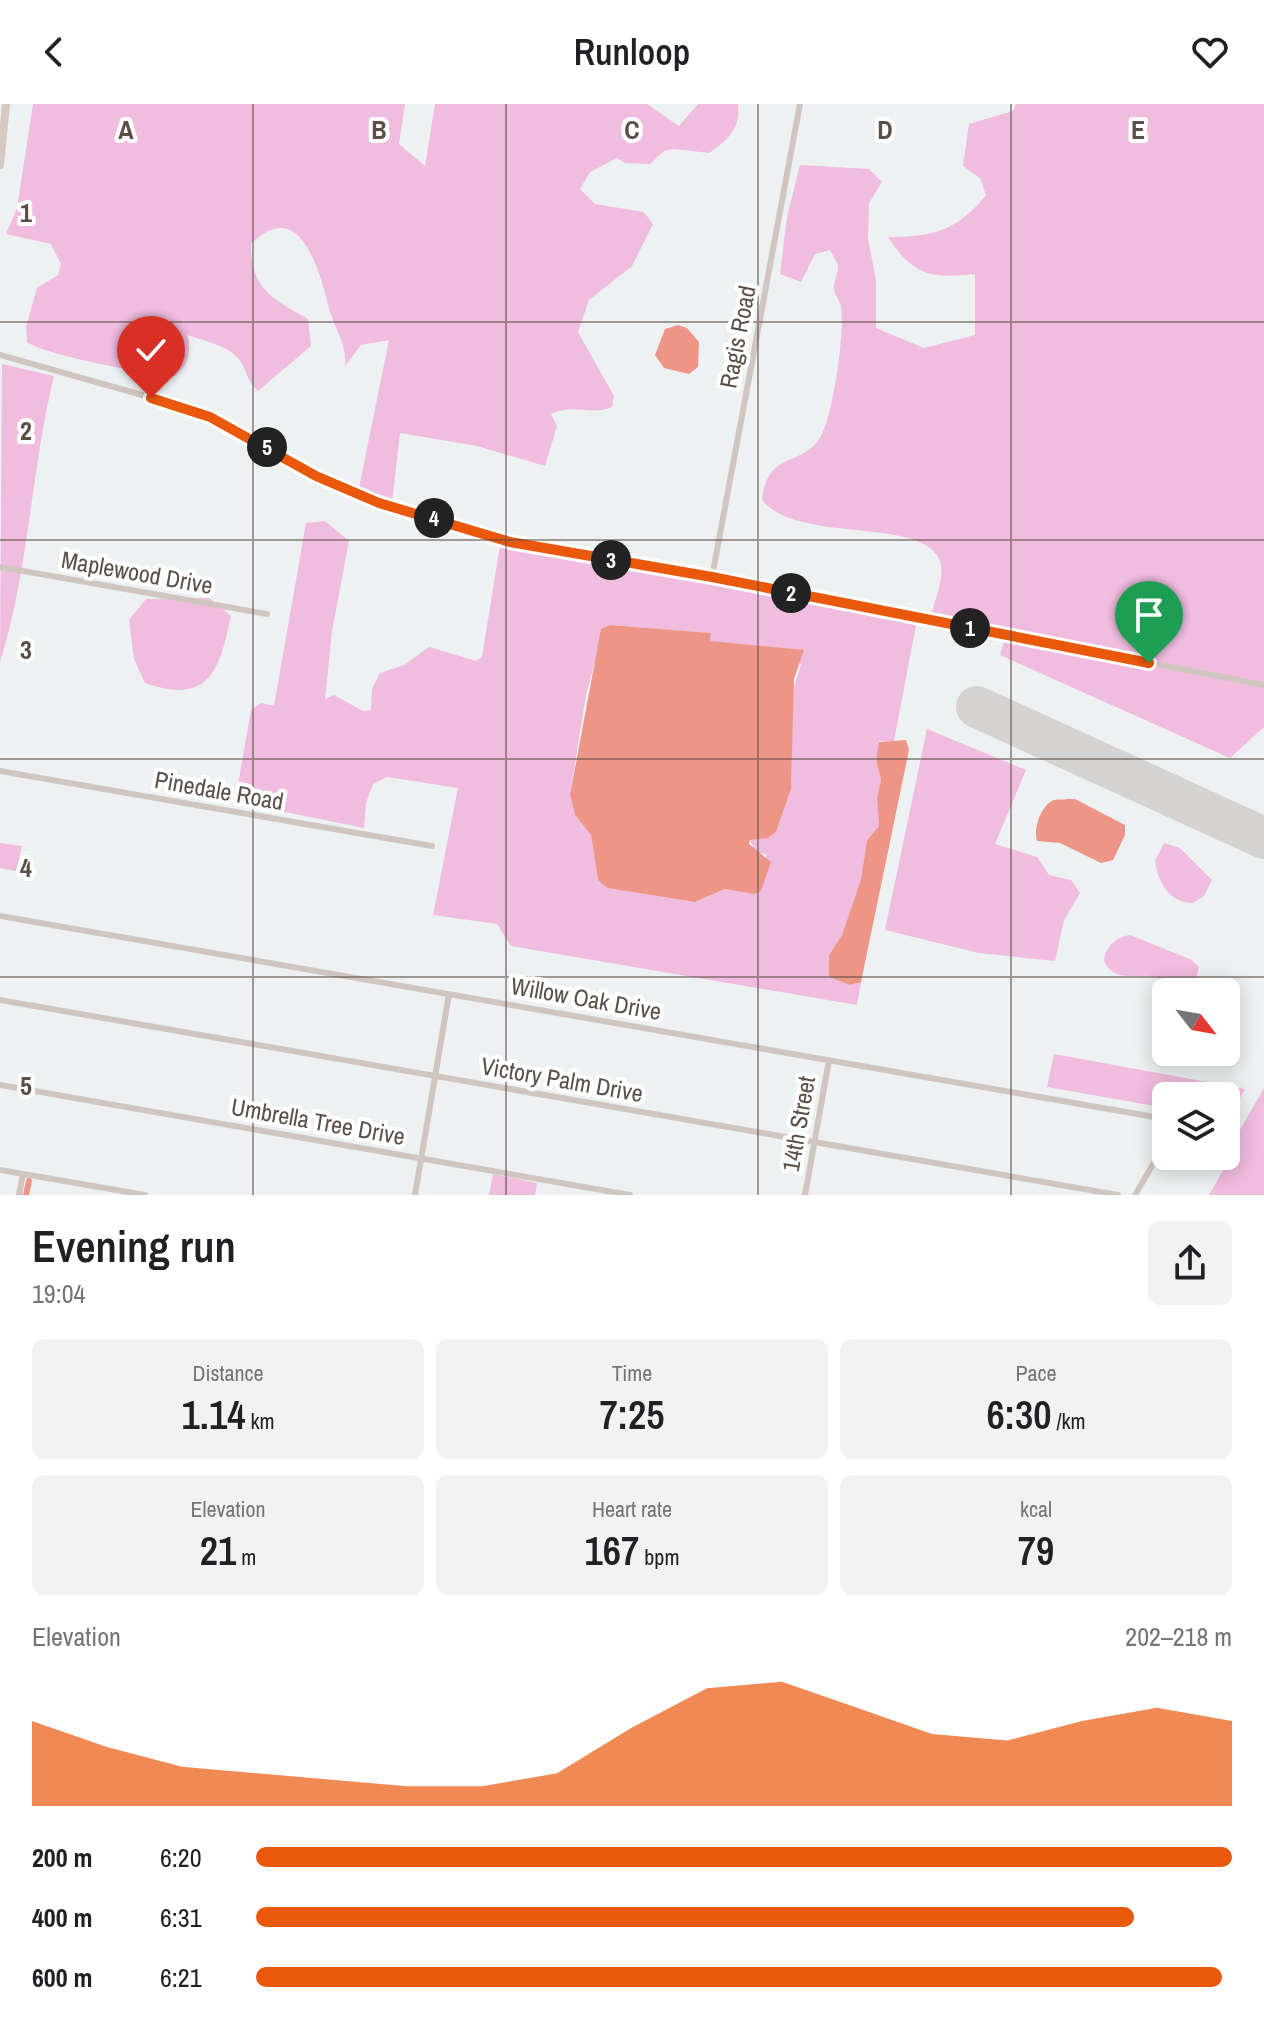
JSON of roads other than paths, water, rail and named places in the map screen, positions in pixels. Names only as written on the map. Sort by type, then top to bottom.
[{"type":"main road","points":[[0,165],[6,104]]},
{"type":"street","name":"Ragis Road","points":[[712,577],[800,104]]},
{"type":"street","points":[[0,355],[188,408],[316,476],[379,503],[510,542],[712,577],[1264,685]]},
{"type":"street","name":"Maplewood Drive","points":[[0,567],[267,614]]},
{"type":"street","name":"Pinedale Road","points":[[0,771],[432,846]]},
{"type":"street","name":"Willow Oak Drive","points":[[0,916],[1152,1117]]},
{"type":"street","points":[[415,1195],[449,994]]},
{"type":"street","name":"Victory Palm Drive","points":[[0,1000],[1118,1195]]},
{"type":"street","name":"14th Street","points":[[805,1195],[829,1060]]},
{"type":"street","name":"Umbrella Tree Drive","points":[[0,1085],[630,1195]]},
{"type":"street","points":[[1135,1195],[1152,1166]]},
{"type":"street","points":[[0,1170],[145,1195]]},
{"type":"street","points":[[19,1195],[23,1174]]},
{"type":"waterway","points":[[26,1195],[29,1181]]}]
